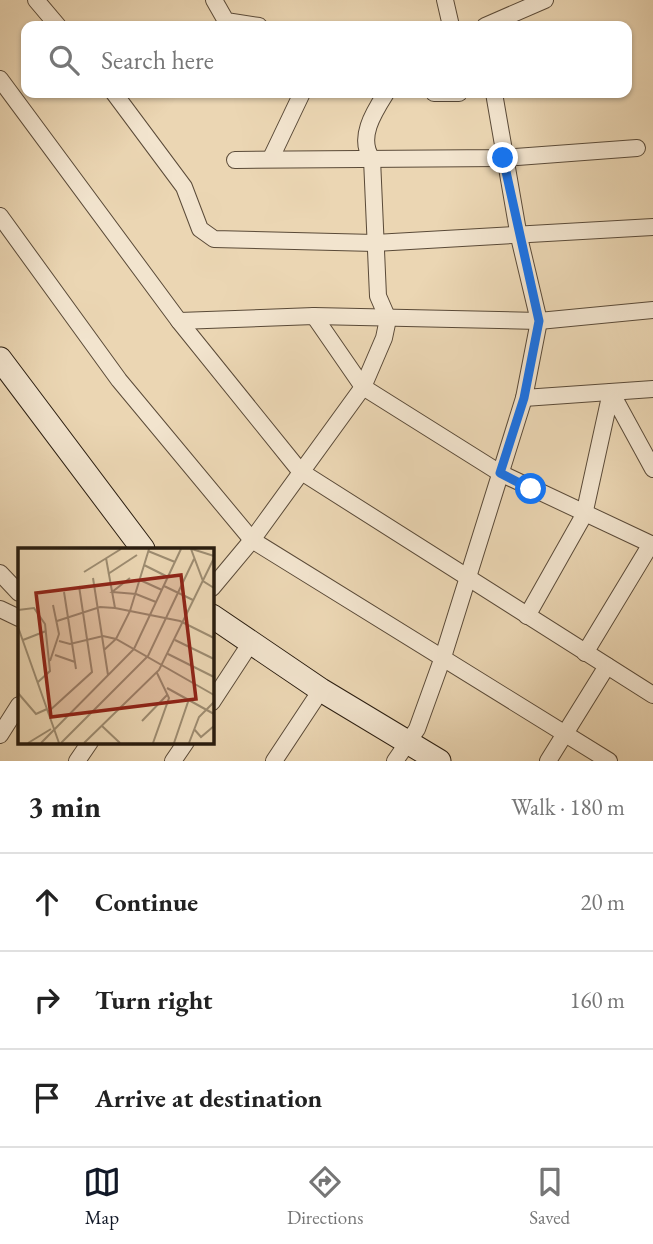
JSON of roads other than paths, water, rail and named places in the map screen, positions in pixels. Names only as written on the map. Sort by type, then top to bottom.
[{"type":"main road","points":[[0,359],[142,548]]},
{"type":"main road","points":[[214,618],[250,645],[439,761]]},
{"type":"street","points":[[36,0],[54,21]]},
{"type":"street","points":[[214,0],[226,21]]},
{"type":"street","points":[[445,0],[449,21]]},
{"type":"street","points":[[497,21],[545,0]]},
{"type":"street","points":[[0,79],[179,321],[300,471],[653,695]]},
{"type":"street","points":[[118,98],[184,187],[200,229],[208,237],[375,243],[519,237],[653,227]]},
{"type":"street","points":[[271,158],[300,98]]},
{"type":"street","points":[[214,586],[252,540],[363,387],[384,338],[388,319],[378,296],[372,159],[367,152],[367,131],[384,98]]},
{"type":"street","points":[[395,761],[421,722],[443,657],[524,398],[539,321],[503,158],[496,98]]},
{"type":"street","points":[[235,160],[503,158],[637,148]]},
{"type":"street","points":[[0,216],[119,380],[252,540],[609,761]]},
{"type":"street","points":[[179,321],[314,316],[539,321],[653,310]]},
{"type":"street","points":[[314,316],[363,387],[500,473],[652,545],[585,653]]},
{"type":"street","points":[[524,398],[653,389]]},
{"type":"street","points":[[611,392],[653,469]]},
{"type":"street","points":[[527,616],[584,515],[611,392]]},
{"type":"street","points":[[0,573],[18,592]]},
{"type":"street","points":[[0,609],[18,618]]},
{"type":"street","points":[[214,699],[250,645]]},
{"type":"street","points":[[548,761],[607,666]]},
{"type":"street","points":[[274,761],[321,690]]},
{"type":"street","points":[[2,727],[18,706]]},
{"type":"street","points":[[77,761],[89,744]]},
{"type":"street","points":[[173,761],[185,744]]}]
